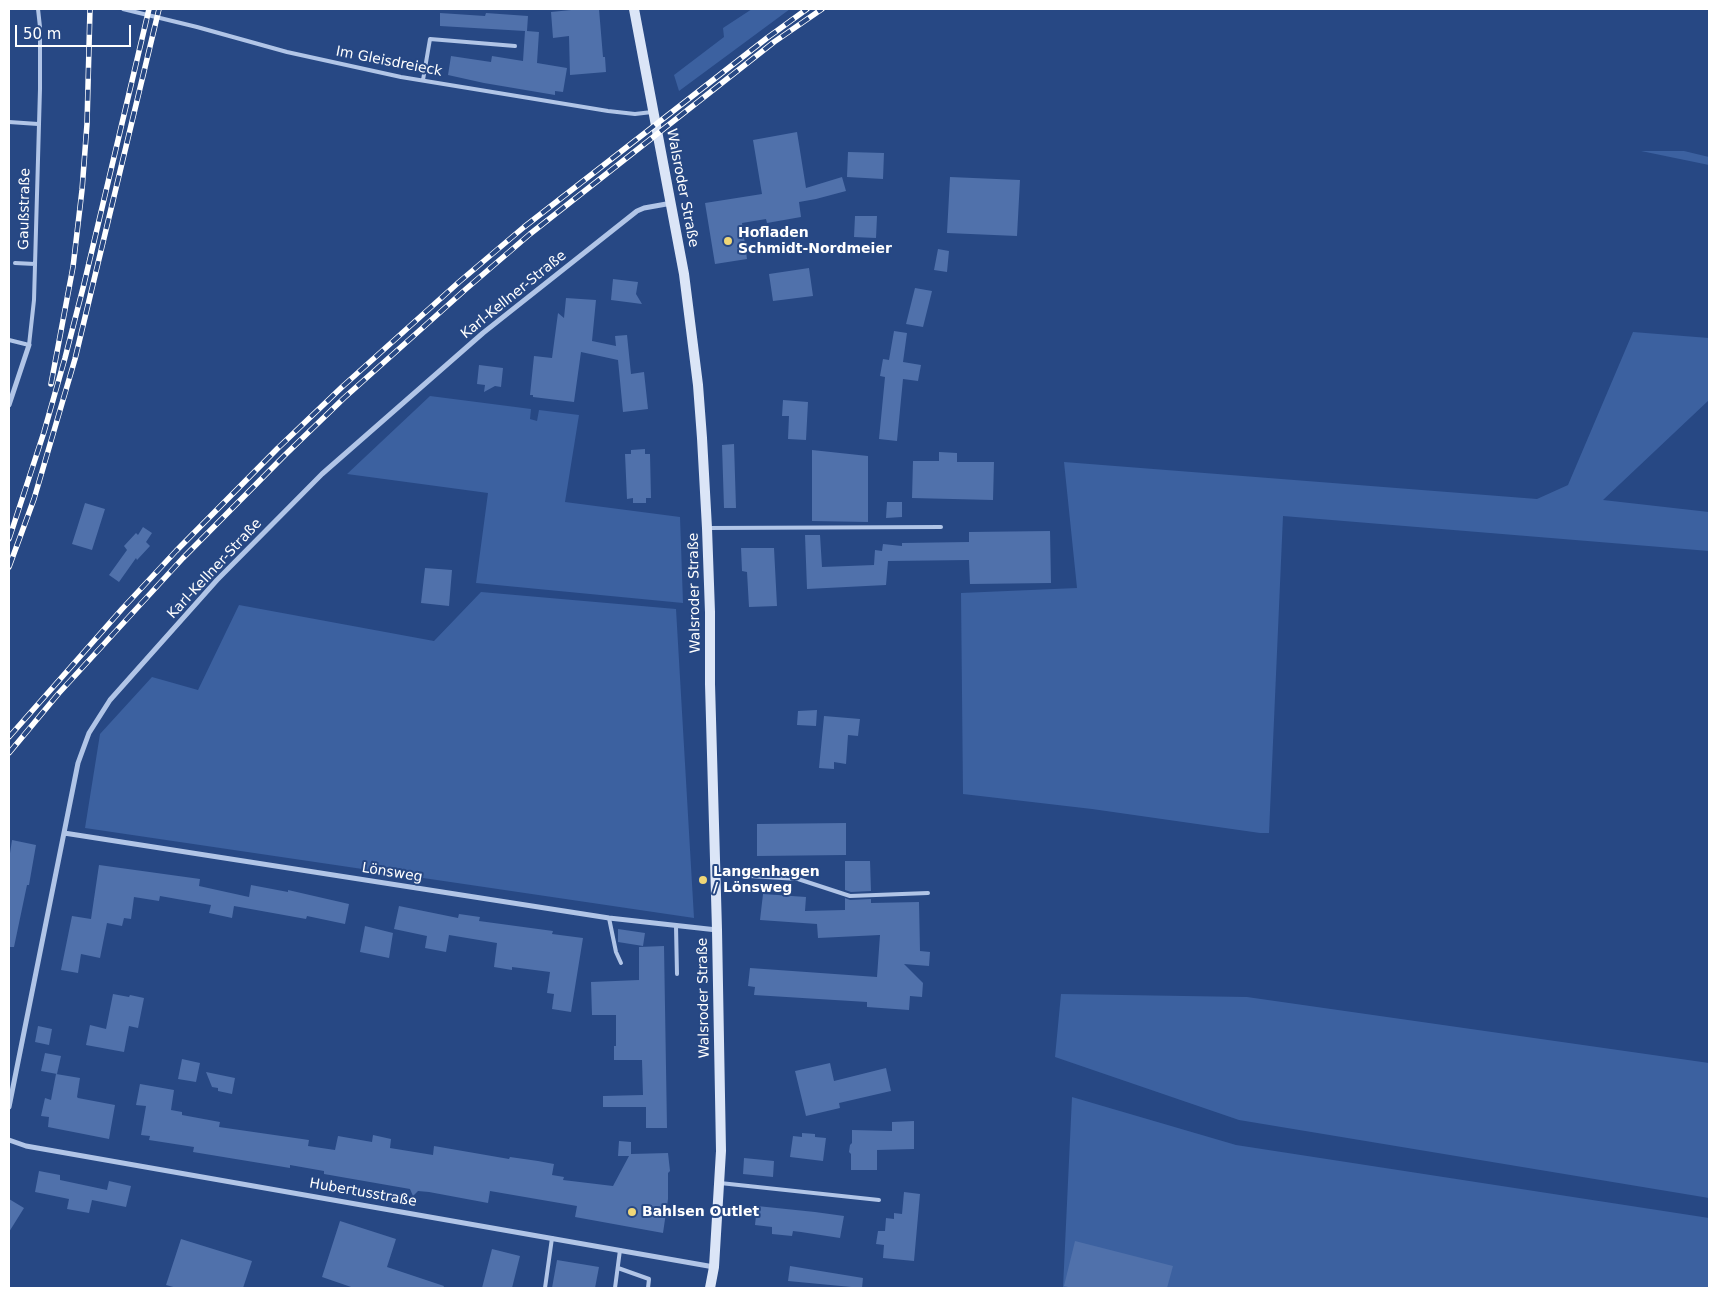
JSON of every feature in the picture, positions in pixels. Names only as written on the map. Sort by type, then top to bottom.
[{"type":"street","name":"Walsroder Straße","points":[[634,9],[684,274],[698,385],[708,528],[721,1151],[714,1267],[710,1288]]},
{"type":"street","name":"Karl-Kellner-Straße","points":[[9,1107],[78,762],[90,733],[110,700],[217,580],[322,474],[483,333],[637,211],[672,203]]},
{"type":"street","name":"Gaußstraße","points":[[9,405],[29,346]]},
{"type":"street","name":"Lönsweg","points":[[64,833],[609,918],[717,930]]},
{"type":"street","name":"Hubertusstraße","points":[[9,1140],[26,1146],[714,1267]]},
{"type":"lane","name":"Gaußstraße","points":[[29,346],[34,300],[40,27],[38,9]]},
{"type":"lane","name":"Im Gleisdreieck","points":[[123,9],[198,27],[287,52],[422,80],[608,111],[635,114],[654,111]]},
{"type":"lane","points":[[422,80],[430,39],[515,46]]},
{"type":"lane","points":[[9,122],[38,124]]},
{"type":"lane","points":[[15,263],[34,264]]},
{"type":"lane","points":[[9,340],[29,346]]},
{"type":"lane","points":[[708,528],[942,527]]},
{"type":"lane","points":[[715,874],[798,879],[850,896],[928,893]]},
{"type":"lane","points":[[609,918],[616,952],[621,963]]},
{"type":"lane","points":[[676,926],[677,974]]},
{"type":"lane","points":[[720,1183],[879,1200]]},
{"type":"lane","points":[[546,1288],[552,1238]]},
{"type":"lane","points":[[615,1288],[620,1250]]},
{"type":"lane","points":[[618,1268],[649,1280],[648,1288]]},
{"type":"shaded area","points":[[752,9],[790,9],[679,91],[674,75],[724,37],[723,28]]},
{"type":"shaded area","points":[[1641,151],[1684,151],[1709,157],[1709,165]]},
{"type":"shaded area","points":[[1633,332],[1709,338],[1709,400],[1603,500],[1709,512],[1709,551],[1283,516],[1269,833],[963,794],[961,593],[1077,588],[1064,462],[1537,499],[1568,485]]},
{"type":"shaded area","points":[[430,396],[531,409],[530,419],[537,421],[539,410],[579,415],[565,502],[680,517],[683,603],[476,583],[488,493],[347,474]]},
{"type":"shaded area","points":[[481,592],[676,609],[694,918],[85,828],[100,734],[152,677],[198,690],[239,605],[434,641]]},
{"type":"shaded area","points":[[1061,994],[1247,997],[1709,1063],[1709,1198],[1239,1120],[1055,1057]]},
{"type":"shaded area","points":[[1072,1097],[1236,1145],[1709,1218],[1709,1288],[1063,1288]]},
{"type":"building","points":[[599,9],[606,72],[570,75],[569,36],[553,38],[551,12]]},
{"type":"building","points":[[440,13],[485,16],[486,13],[528,16],[527,31],[539,32],[537,63],[567,68],[563,92],[555,91],[555,95],[448,75],[451,56],[491,62],[492,56],[523,61],[525,31],[440,26]]},
{"type":"building","points":[[797,132],[806,188],[842,177],[846,191],[799,202],[801,217],[767,223],[766,219],[742,223],[747,259],[715,264],[705,203],[762,194],[753,140]]},
{"type":"building","points":[[848,152],[884,153],[883,179],[847,177]]},
{"type":"building","points":[[950,177],[1020,180],[1017,236],[947,233]]},
{"type":"building","points":[[855,216],[877,216],[876,238],[854,237]]},
{"type":"building","points":[[938,249],[949,251],[947,272],[934,270]]},
{"type":"building","points":[[809,268],[813,296],[773,301],[769,274]]},
{"type":"building","points":[[613,279],[638,282],[636,294],[642,304],[611,300]]},
{"type":"building","points":[[915,288],[932,291],[923,327],[906,324]]},
{"type":"building","points":[[566,298],[596,300],[592,341],[616,346],[615,336],[627,335],[631,374],[644,372],[648,409],[623,412],[618,360],[581,352],[574,402],[533,397],[533,395],[530,395],[534,356],[552,358],[558,313],[564,318]]},
{"type":"building","points":[[894,331],[907,333],[903,362],[921,365],[918,381],[903,379],[897,441],[879,439],[885,377],[880,376],[883,359],[889,360]]},
{"type":"building","points":[[479,365],[503,368],[501,387],[495,386],[484,392],[485,385],[477,384]]},
{"type":"building","points":[[783,400],[808,402],[806,440],[788,439],[789,416],[782,416]]},
{"type":"building","points":[[734,444],[736,508],[724,508],[722,445]]},
{"type":"building","points":[[645,449],[645,454],[650,454],[651,498],[646,498],[646,503],[633,503],[633,498],[627,499],[625,454],[631,454],[631,450]]},
{"type":"building","points":[[812,450],[868,456],[868,522],[812,521]]},
{"type":"building","points":[[939,452],[957,453],[957,462],[994,462],[993,500],[912,498],[913,461],[939,461]]},
{"type":"building","points":[[887,502],[902,502],[902,517],[886,518]]},
{"type":"building","points":[[85,503],[105,509],[92,550],[72,544]]},
{"type":"building","points":[[143,527],[152,533],[146,542],[150,546],[137,560],[136,558],[119,582],[109,575],[127,550],[124,546],[136,533],[138,535]]},
{"type":"building","points":[[1050,531],[1051,583],[970,584],[969,560],[888,561],[886,585],[807,589],[805,535],[820,535],[822,567],[874,565],[875,550],[882,551],[883,544],[902,546],[902,543],[969,542],[969,532]]},
{"type":"building","points":[[741,548],[774,548],[777,606],[749,607],[747,572],[742,571]]},
{"type":"building","points":[[425,568],[452,570],[449,606],[421,603]]},
{"type":"building","points":[[817,710],[816,726],[797,725],[798,711]]},
{"type":"building","points":[[824,716],[860,719],[858,736],[848,735],[846,764],[834,762],[834,769],[819,768]]},
{"type":"building","points":[[846,823],[846,855],[757,856],[757,824]]},
{"type":"building","points":[[12,840],[36,845],[29,885],[27,885],[14,947],[9,947],[9,860]]},
{"type":"building","points":[[845,861],[870,861],[871,891],[851,892],[845,890]]},
{"type":"building","points":[[99,865],[200,879],[199,886],[249,897],[251,885],[288,892],[288,890],[349,904],[345,924],[307,916],[306,919],[234,906],[232,918],[209,913],[211,905],[160,896],[159,901],[134,897],[131,919],[124,918],[122,926],[107,923],[100,958],[81,954],[78,973],[61,970],[72,916],[91,919]]},
{"type":"building","points":[[763,894],[806,897],[805,911],[845,910],[845,898],[850,900],[871,899],[871,903],[919,902],[920,951],[930,952],[929,966],[904,964],[923,983],[922,997],[910,996],[909,1010],[867,1007],[867,1002],[754,995],[755,987],[748,986],[750,968],[877,977],[880,935],[818,938],[817,924],[760,920]]},
{"type":"building","points":[[399,906],[458,918],[459,914],[480,917],[479,921],[553,931],[552,934],[583,938],[571,1012],[552,1009],[554,994],[547,993],[550,972],[512,967],[512,970],[494,967],[497,943],[449,935],[446,952],[425,948],[427,936],[394,929]]},
{"type":"building","points":[[365,926],[393,933],[389,958],[360,952]]},
{"type":"building","points":[[618,929],[645,933],[643,946],[618,942]]},
{"type":"building","points":[[664,946],[667,1128],[646,1128],[646,1107],[603,1107],[603,1096],[643,1095],[642,1060],[614,1060],[616,1015],[592,1015],[591,982],[639,980],[639,947]]},
{"type":"building","points":[[113,994],[144,998],[138,1028],[129,1026],[124,1052],[86,1045],[90,1025],[106,1029]]},
{"type":"building","points":[[38,1026],[52,1029],[49,1045],[35,1042]]},
{"type":"building","points":[[45,1053],[61,1056],[57,1074],[41,1071]]},
{"type":"building","points":[[182,1059],[200,1063],[196,1082],[178,1079]]},
{"type":"building","points":[[830,1063],[834,1081],[886,1068],[891,1091],[839,1103],[840,1108],[806,1116],[795,1071]]},
{"type":"building","points":[[206,1072],[235,1078],[232,1094],[218,1091],[218,1088],[212,1087]]},
{"type":"building","points":[[56,1074],[80,1078],[78,1098],[115,1105],[109,1139],[48,1127],[49,1117],[41,1116],[45,1098],[51,1100]]},
{"type":"building","points":[[140,1084],[174,1090],[171,1110],[182,1112],[182,1115],[220,1122],[219,1127],[309,1140],[308,1146],[335,1150],[338,1136],[372,1142],[373,1135],[391,1139],[390,1148],[433,1155],[434,1146],[509,1159],[510,1157],[554,1164],[552,1175],[564,1177],[563,1180],[613,1186],[629,1156],[618,1156],[619,1141],[631,1142],[631,1154],[668,1153],[670,1171],[668,1173],[668,1199],[663,1233],[575,1217],[577,1206],[490,1191],[488,1203],[429,1192],[418,1191],[413,1196],[410,1189],[324,1174],[324,1171],[290,1165],[290,1168],[193,1152],[194,1147],[149,1140],[150,1136],[141,1135],[146,1106],[136,1105]]},
{"type":"building","points":[[914,1121],[914,1149],[877,1150],[877,1170],[851,1170],[851,1154],[849,1152],[852,1143],[852,1130],[892,1131],[892,1122]]},
{"type":"building","points":[[802,1133],[815,1134],[815,1137],[826,1138],[823,1161],[790,1157],[793,1136],[802,1137]]},
{"type":"building","points":[[744,1158],[774,1161],[773,1177],[743,1174]]},
{"type":"building","points":[[39,1171],[60,1175],[60,1180],[107,1190],[109,1181],[131,1186],[126,1207],[92,1200],[89,1213],[67,1209],[69,1199],[35,1192]]},
{"type":"building","points":[[904,1192],[920,1194],[914,1261],[883,1258],[884,1245],[876,1244],[878,1231],[885,1231],[886,1218],[894,1219],[894,1213],[902,1214]]},
{"type":"building","points":[[9,1199],[24,1208],[9,1232]]},
{"type":"building","points":[[757,1206],[844,1216],[840,1238],[793,1231],[792,1236],[772,1234],[772,1227],[755,1225]]},
{"type":"building","points":[[340,1221],[396,1239],[387,1267],[444,1286],[443,1288],[354,1288],[322,1277]]},
{"type":"building","points":[[181,1239],[252,1261],[243,1288],[177,1288],[166,1285]]},
{"type":"building","points":[[1075,1241],[1173,1266],[1167,1288],[1072,1288],[1064,1286]]},
{"type":"building","points":[[492,1249],[520,1256],[512,1288],[482,1288]]},
{"type":"building","points":[[557,1260],[599,1267],[595,1288],[552,1288]]},
{"type":"building","points":[[790,1266],[863,1278],[862,1288],[788,1281]]},
{"type":"railway","points":[[51,384],[73,267],[82,190],[87,124],[90,9]]},
{"type":"railway","points":[[9,539],[44,432],[65,358],[149,9]]},
{"type":"railway","points":[[9,567],[34,499],[75,359],[159,9]]},
{"type":"railway","points":[[9,737],[176,551],[278,448],[342,387],[459,282],[524,227],[807,9]]},
{"type":"railway","points":[[9,753],[59,693],[183,558],[344,398],[530,234],[774,42],[822,9]]},
{"type":"place","name":"Hofladen Schmidt-Nordmeier","points":[[728,241]]},
{"type":"place","name":"Langenhagen / Lönsweg","points":[[703,880]]},
{"type":"place","name":"Bahlsen Outlet","points":[[632,1212]]}]
